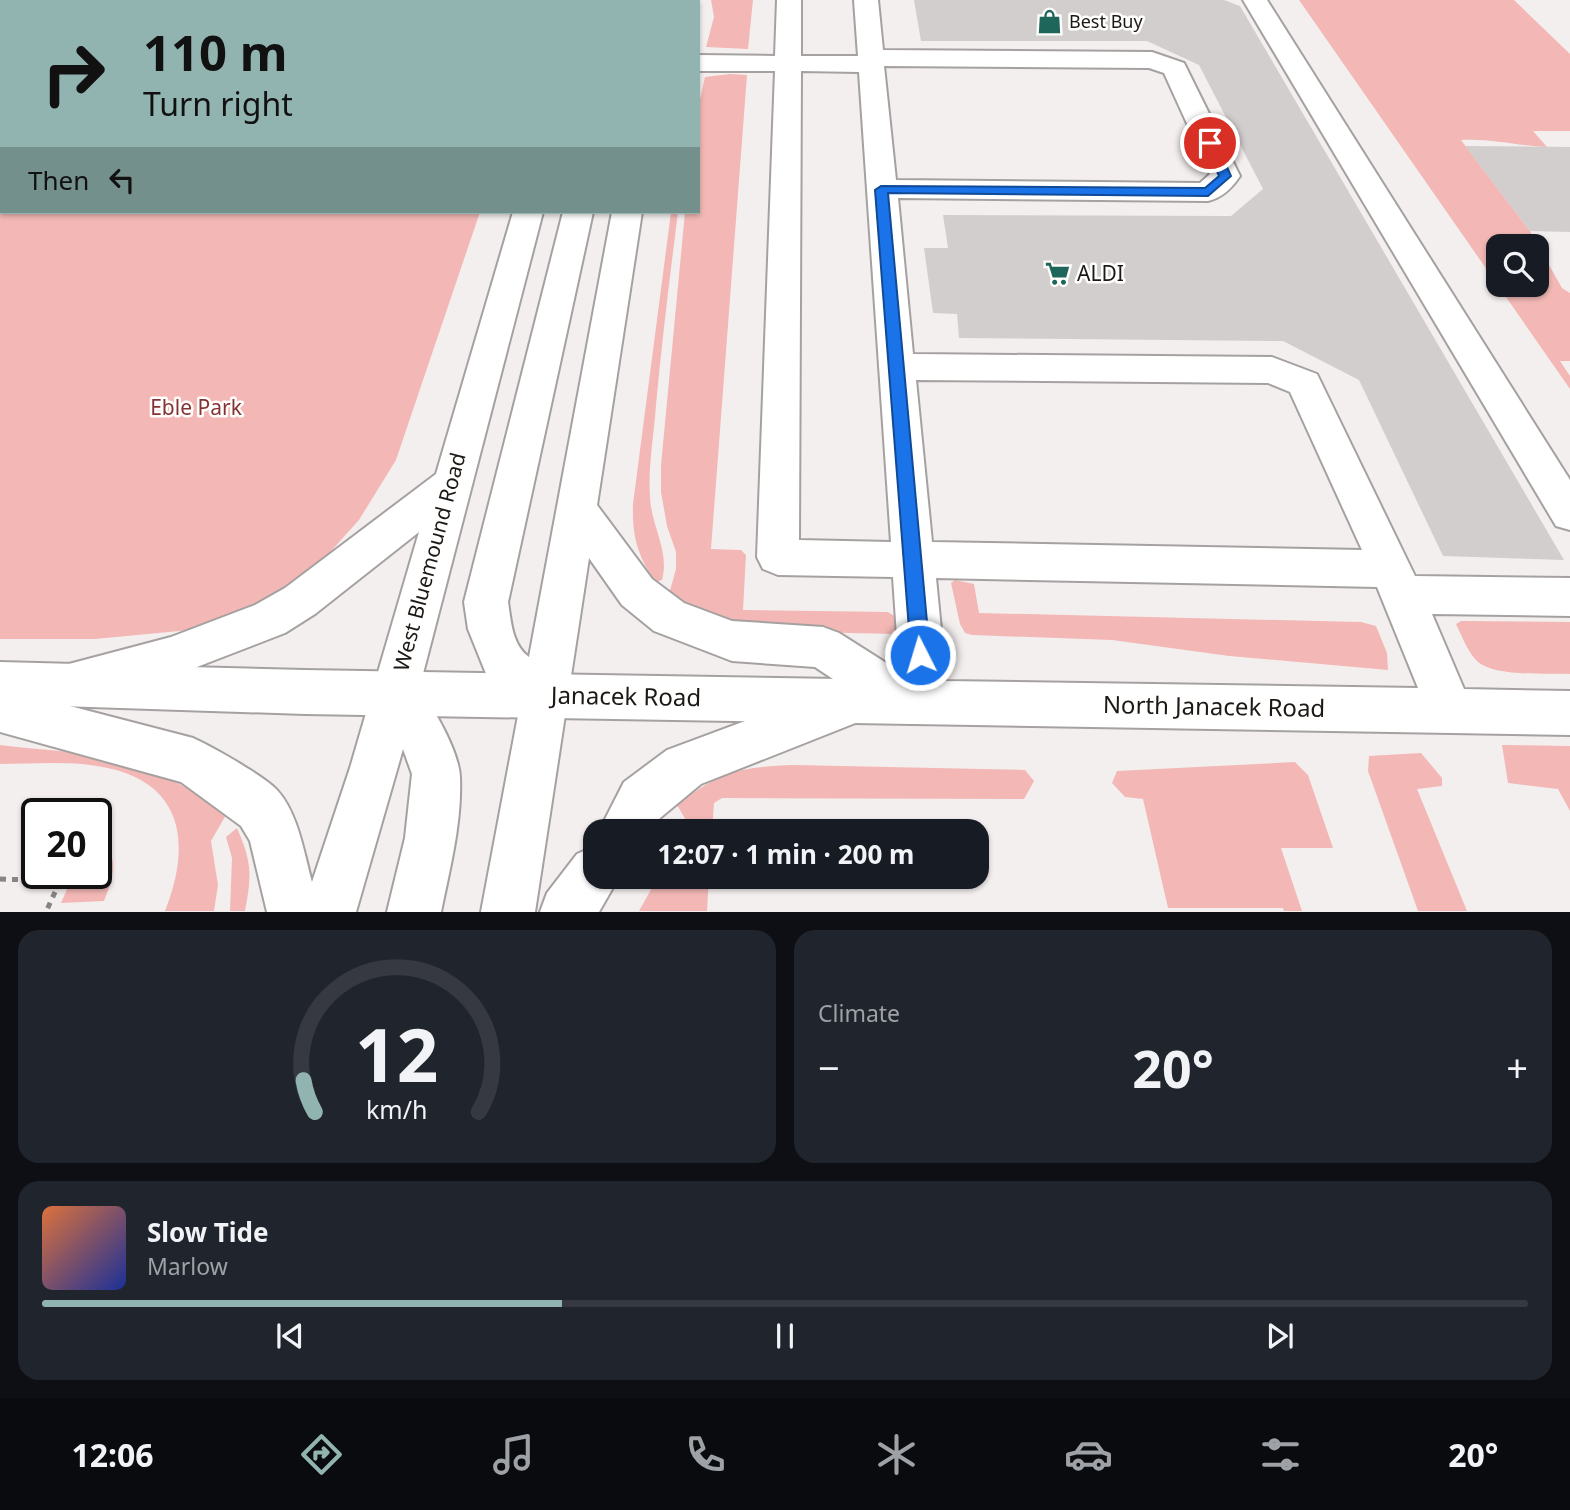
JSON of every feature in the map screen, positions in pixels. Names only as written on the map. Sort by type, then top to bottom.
[{"type":"main road","points":[[789,0],[778,557],[911,559],[1396,582],[1570,597]]},
{"type":"main road","points":[[866,0],[911,559],[917,702]]},
{"type":"main road","points":[[1255,0],[1570,514]]},
{"type":"main road","points":[[700,63],[1152,60],[1175,68],[1225,176],[1208,192],[881,190]]},
{"type":"main road","name":"West Bluemound Road","points":[[329,912],[394,693],[527,214]]},
{"type":"main road","points":[[545,696],[505,666],[490,629],[486,602],[578,214]]},
{"type":"main road","points":[[508,912],[627,214]]},
{"type":"main road","points":[[895,367],[1272,370],[1304,383],[1396,582],[1450,711]]},
{"type":"main road","points":[[66,684],[171,657],[270,620],[300,601],[450,485]]},
{"type":"main road","points":[[577,509],[638,592],[669,617],[732,641],[823,648],[917,702]]},
{"type":"main road","points":[[0,683],[394,693],[419,726],[436,774],[430,838],[414,912]]},
{"type":"main road","name":"Janacek Road","points":[[394,693],[858,701]]},
{"type":"main road","points":[[631,819],[642,800],[684,767],[858,701]]},
{"type":"main road","name":"North Janacek Road","points":[[858,701],[1570,713]]},
{"type":"main road","points":[[0,710],[193,762],[259,807],[273,832],[294,912]]},
{"type":"main road","points":[[566,912],[583,889]]},
{"type":"path","points":[[0,879],[60,881],[46,912]]},
{"type":"green space","points":[[711,0],[753,0],[748,49],[706,47],[714,17]]},
{"type":"green space","points":[[1299,0],[1514,0],[1570,54],[1570,131],[1533,131],[1547,147],[1461,140],[1532,234],[1486,234],[1486,268]]},
{"type":"green space","points":[[747,75],[711,549],[741,550],[746,555],[743,610],[888,612],[896,617],[897,628],[891,634],[833,633],[750,624],[696,607],[669,594],[676,569],[676,552],[667,526],[661,492],[661,465],[685,214],[700,214],[700,100],[705,77]]},
{"type":"green space","name":"Eble Park","points":[[0,214],[479,214],[396,460],[359,520],[306,579],[211,628],[95,639],[0,639]]},
{"type":"green space","points":[[671,214],[678,214],[650,474],[651,508],[664,559],[662,580],[656,582],[637,545],[633,504]]},
{"type":"green space","points":[[1549,265],[1562,288],[1570,293],[1570,361],[1560,361],[1570,376],[1570,389],[1506,297],[1549,297]]},
{"type":"green space","points":[[955,580],[974,584],[979,613],[1361,622],[1376,626],[1387,653],[1388,670],[1229,656],[1112,640],[972,635],[965,633],[960,624],[951,583]]},
{"type":"green space","points":[[1461,621],[1570,622],[1570,674],[1509,672],[1486,667],[1474,658],[1468,649],[1456,624]]},
{"type":"green space","points":[[0,745],[106,757],[161,775],[211,803],[226,815],[211,841],[218,885],[214,911],[165,911],[174,885],[178,837],[173,817],[163,799],[147,784],[125,773],[85,764],[0,764]]},
{"type":"green space","points":[[1502,745],[1570,746],[1570,811],[1558,789],[1508,783]]},
{"type":"green space","points":[[1421,753],[1442,778],[1442,786],[1417,789],[1467,911],[1418,911],[1368,771],[1369,756]]},
{"type":"green space","points":[[1295,762],[1308,775],[1333,848],[1281,848],[1302,911],[1284,911],[1283,908],[1168,908],[1143,799],[1125,797],[1112,783],[1117,771]]},
{"type":"green space","points":[[794,765],[1025,770],[1034,781],[1024,799],[722,798],[714,803],[713,819],[685,819],[677,805],[719,778],[759,767]]},
{"type":"green space","points":[[237,828],[246,850],[249,869],[245,911],[230,911],[232,858],[226,837]]},
{"type":"green space","points":[[67,889],[108,889],[104,901],[61,903]]},
{"type":"green space","points":[[651,889],[708,889],[707,911],[639,911]]},
{"type":"building","points":[[914,0],[1224,0],[1240,6],[1564,560],[1443,556],[1359,380],[1283,341],[959,338],[957,314],[933,313],[924,248],[948,248],[943,215],[1231,216],[1263,189],[1199,65],[1147,41],[921,41]]},
{"type":"building","points":[[1465,146],[1570,147],[1570,232],[1530,231]]},
{"type":"place","name":"Best Buy","points":[[1049,22]]},
{"type":"place","name":"ALDI","points":[[1057,274]]},
{"type":"route","points":[[920,655],[881,190],[1208,192],[1225,176],[1210,143]]}]
